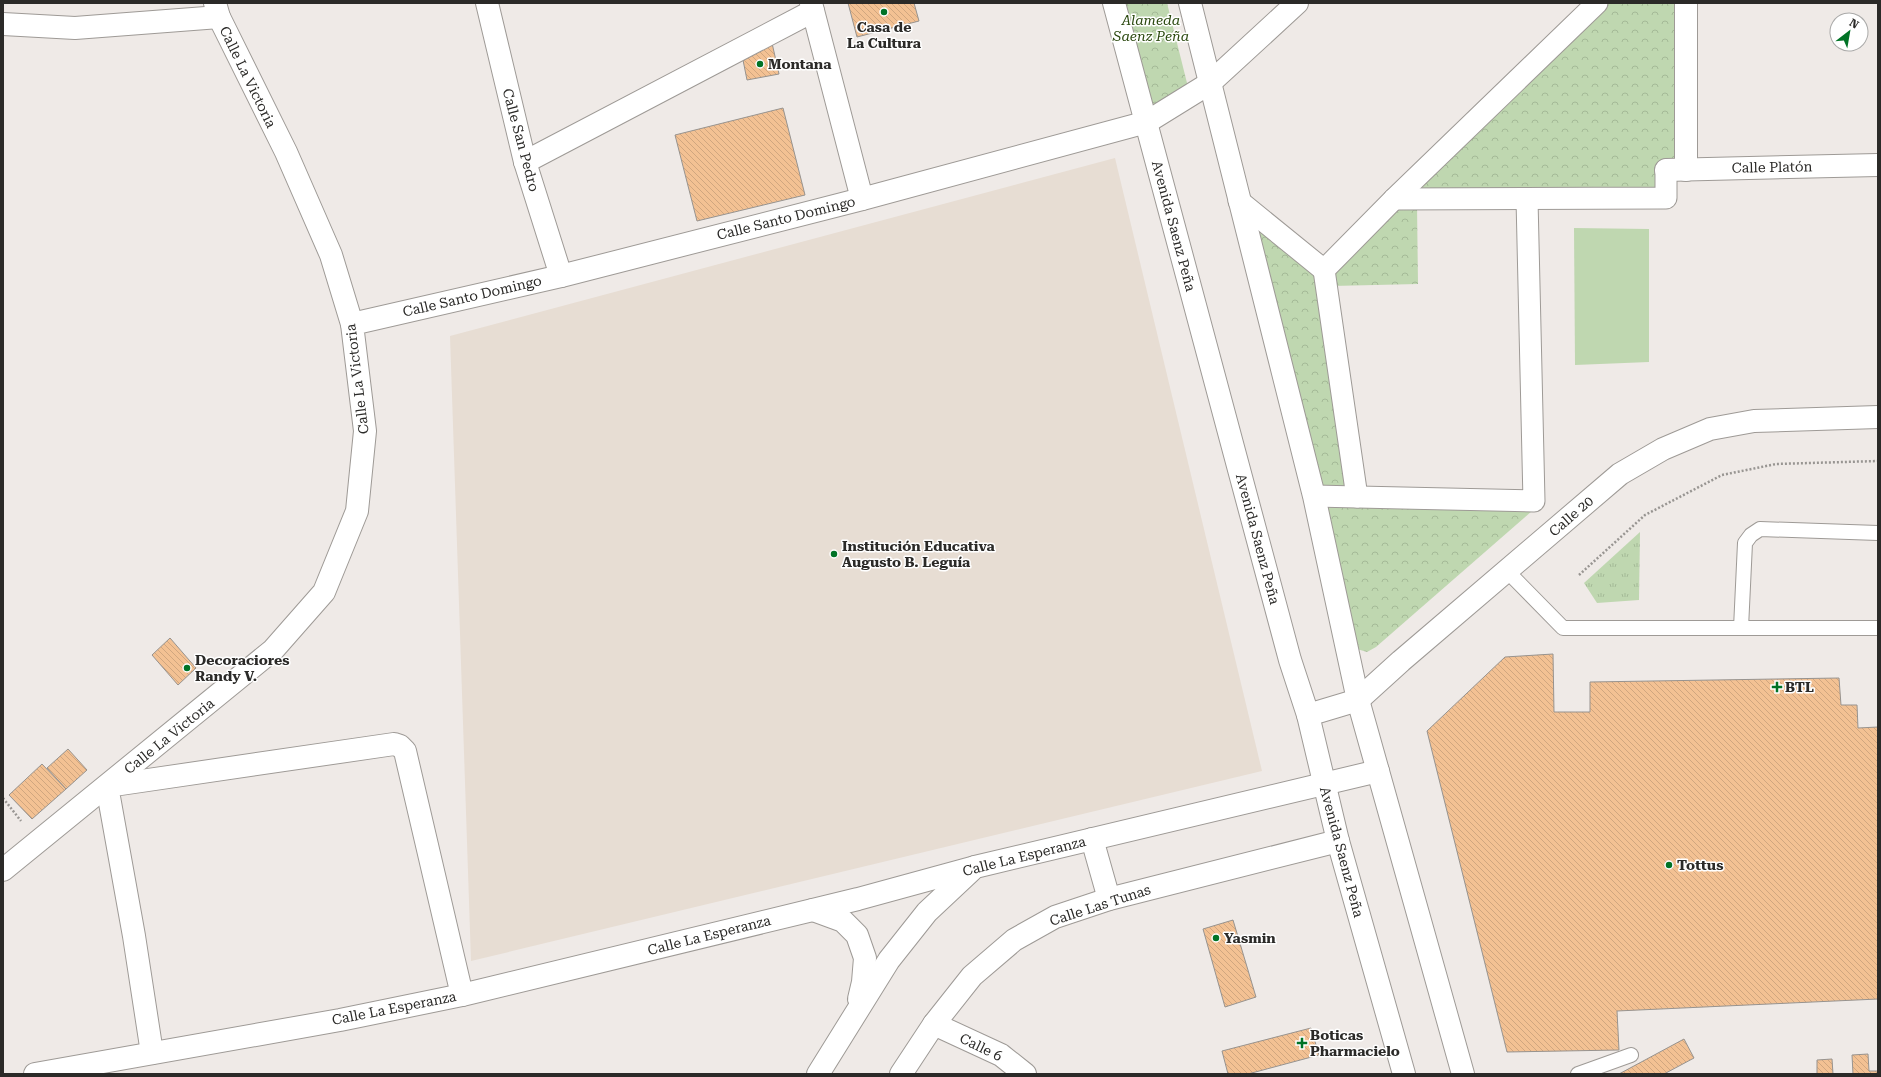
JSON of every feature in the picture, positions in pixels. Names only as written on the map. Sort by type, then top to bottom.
[{"type":"street","name":"Calle San Pedro","points":[[487,3],[525,162],[561,276]]},
{"type":"street","name":"Avenida Saenz Peña","points":[[1114,3],[1288,653],[1308,715],[1323,784],[1338,841],[1404,1074]]},
{"type":"street","points":[[1190,3],[1314,496],[1358,700],[1463,1074]]},
{"type":"street","name":"Calle Santo Domingo","points":[[352,324],[561,276],[862,199],[1146,122],[1210,83],[1297,3]]},
{"type":"street","points":[[1324,270],[1394,199],[1597,3]]},
{"type":"street","points":[[1394,199],[1666,198],[1676,170],[1686,3]]},
{"type":"street","points":[[525,162],[812,7],[862,199]]},
{"type":"street","points":[[3,24],[75,28],[217,10]]},
{"type":"street","name":"Calle La Victoria","points":[[3,870],[273,650],[324,592],[357,511],[365,431],[352,324],[331,254],[286,152],[217,10]]},
{"type":"street","name":"Calle Platón","points":[[1676,170],[1878,165]]},
{"type":"street","points":[[1314,496],[1534,501],[1527,199]]},
{"type":"street","points":[[1240,201],[1324,270],[1357,497]]},
{"type":"street","name":"Calle 20","points":[[1308,715],[1358,700],[1401,660],[1620,474],[1664,449],[1710,429],[1754,421],[1878,417]]},
{"type":"street","points":[[152,1053],[134,936],[107,786],[394,744],[400,746],[405,751],[462,995]]},
{"type":"street","name":"Calle La Esperanza","points":[[36,1074],[340,1020],[462,995],[812,910],[976,867],[1378,771]]},
{"type":"street","points":[[1092,839],[1109,899]]},
{"type":"street","name":"Calle Las Tunas","points":[[901,1074],[934,1024],[972,976],[1014,940],[1055,917],[1109,899],[1338,841]]},
{"type":"street","points":[[818,1074],[856,1015],[888,960],[927,912],[976,867]]},
{"type":"street","points":[[812,910],[843,921],[857,935],[865,958],[863,982],[856,1015]]},
{"type":"street","name":"Calle 6","points":[[934,1024],[1001,1055],[1025,1074]]},
{"type":"lane","points":[[1741,628],[1746,543],[1751,535],[1760,529],[1878,533]]},
{"type":"lane","points":[[1507,571],[1563,628],[1878,628]]},
{"type":"lane","points":[[1578,1074],[1631,1056]]},
{"type":"path","points":[[1579,575],[1645,515],[1722,475],[1776,464],[1878,460]]},
{"type":"shaded area","name":"Institución Educativa Augusto B. Leguía","points":[[1115,158],[1262,771],[471,961],[450,336]]},
{"type":"green space","name":"Alameda Saenz Peña","points":[[1122,3],[1167,3],[1188,87],[1152,106]]},
{"type":"green space","points":[[1601,3],[1682,3],[1683,167],[1662,195],[1417,204],[1418,284],[1332,286],[1338,264]]},
{"type":"green space","points":[[1254,224],[1319,274],[1351,491],[1320,493]]},
{"type":"green space","points":[[1574,228],[1649,229],[1649,362],[1575,365]]},
{"type":"green space","points":[[1322,507],[1532,511],[1376,647],[1367,652],[1357,649]]},
{"type":"green space","points":[[1640,532],[1639,600],[1597,603],[1584,583]]},
{"type":"building","name":"Casa de La Cultura","points":[[848,3],[914,3],[919,21],[857,37]]},
{"type":"building","name":"Montana","points":[[772,43],[779,74],[747,80],[742,55]]},
{"type":"building","points":[[783,108],[805,195],[697,221],[675,135]]},
{"type":"building","points":[[170,638],[196,668],[178,685],[152,655]]},
{"type":"building","name":"Tottus","points":[[1553,654],[1554,712],[1590,712],[1590,682],[1839,678],[1841,705],[1857,705],[1858,728],[1878,727],[1878,999],[1617,1011],[1619,1050],[1507,1052],[1427,731],[1505,657]]},
{"type":"building","points":[[68,749],[87,770],[66,789],[47,768]]},
{"type":"building","points":[[42,764],[66,789],[32,819],[9,795]]},
{"type":"building","points":[[1233,920],[1256,997],[1225,1007],[1203,929]]},
{"type":"building","points":[[1311,1028],[1319,1055],[1248,1074],[1228,1074],[1222,1051]]},
{"type":"building","points":[[1684,1039],[1694,1058],[1664,1074],[1619,1074]]},
{"type":"building","points":[[1868,1054],[1869,1071],[1878,1071],[1878,1074],[1853,1074],[1852,1055]]},
{"type":"building","points":[[1832,1059],[1833,1074],[1817,1074],[1817,1060]]},
{"type":"place","name":"Casa de La Cultura","points":[[884,12]]},
{"type":"place","name":"Montana","points":[[760,64]]},
{"type":"place","name":"Institución Educativa Augusto B. Leguía","points":[[834,554]]},
{"type":"place","name":"Decoraciores Randy V.","points":[[187,668]]},
{"type":"place","name":"BTL","points":[[1777,687]]},
{"type":"place","name":"Tottus","points":[[1669,865]]},
{"type":"place","name":"Yasmin","points":[[1216,938]]},
{"type":"place","name":"Boticas Pharmacielo","points":[[1302,1043]]}]
